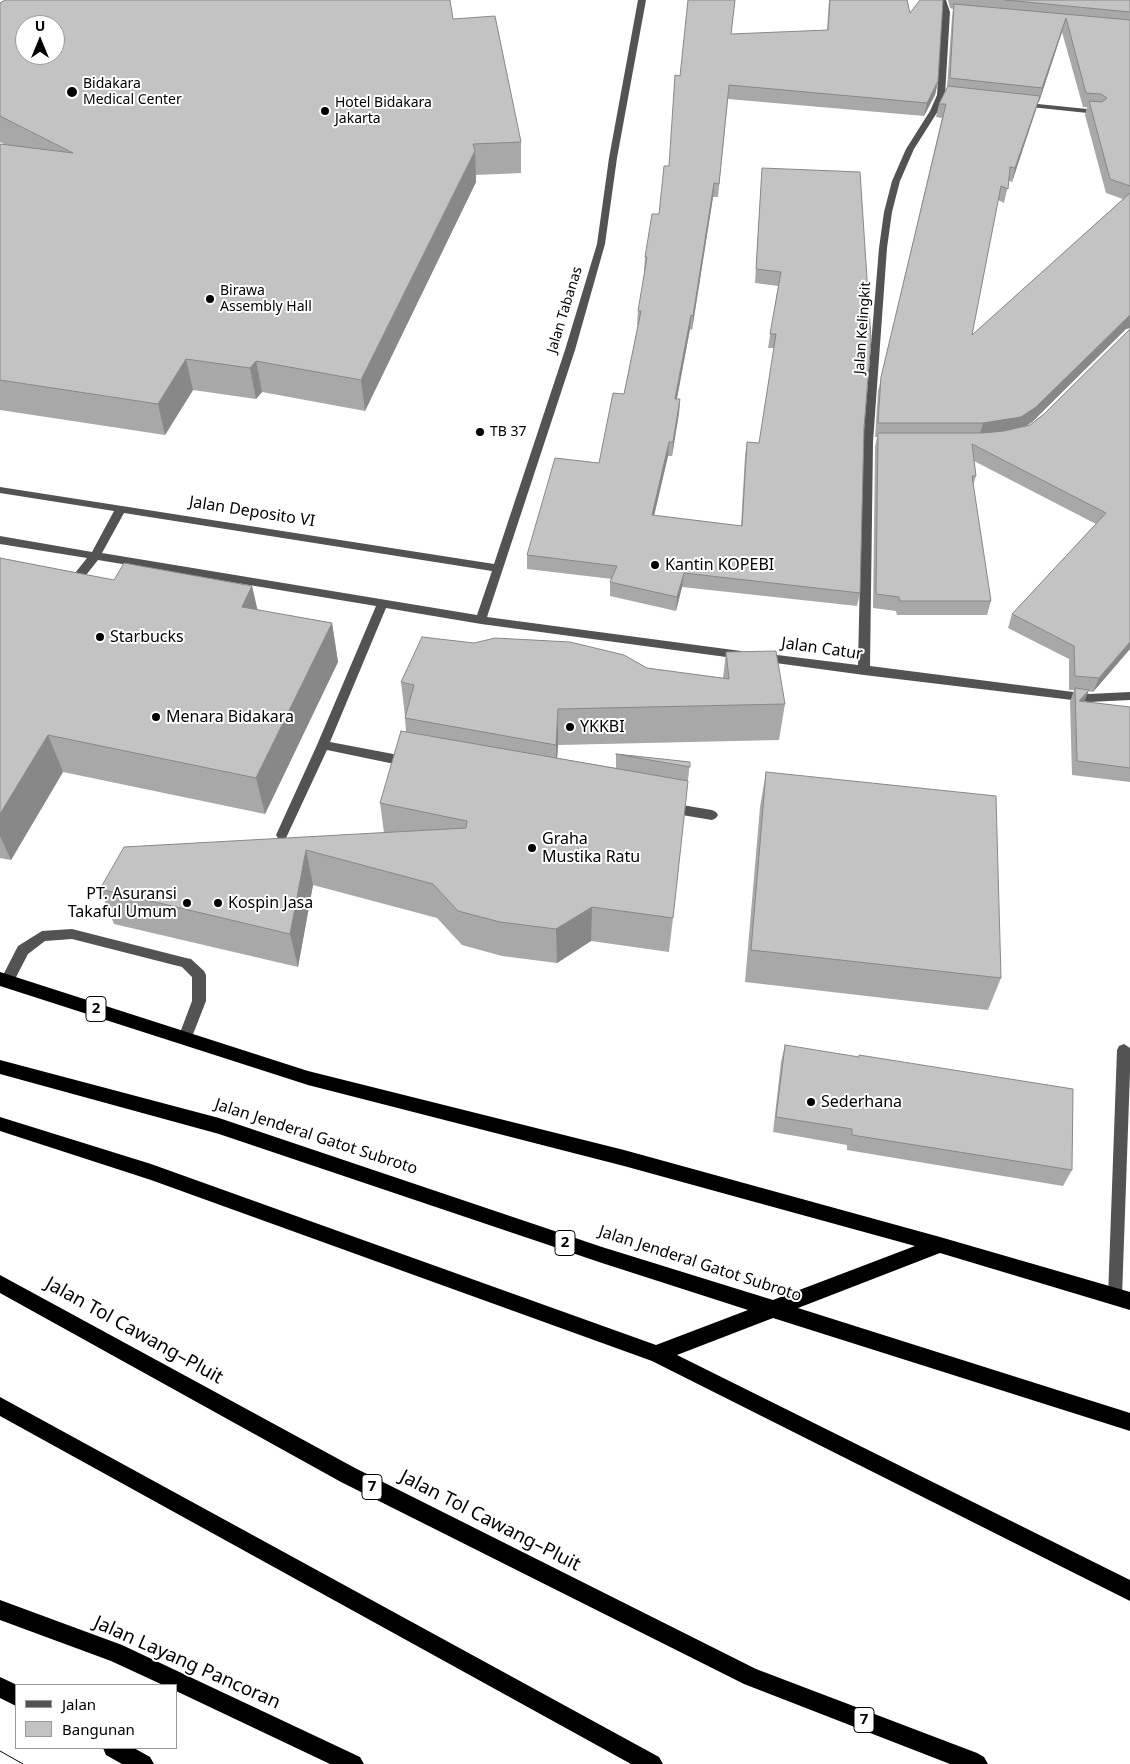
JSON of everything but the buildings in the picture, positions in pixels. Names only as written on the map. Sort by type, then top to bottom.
[{"type":"highway","name":"2","points":[[3,980],[308,1078],[624,1158],[940,1245],[1123,1299]]},
{"type":"highway","name":"Jalan Jenderal Gatot Subroto","points":[[0,1067],[219,1126],[602,1255],[1130,1422]]},
{"type":"highway","points":[[0,1124],[151,1172],[656,1354],[1130,1590]]},
{"type":"highway","points":[[656,1354],[940,1245]]},
{"type":"highway","name":"Jalan Tol Cawang–Pluit","points":[[0,1284],[348,1475],[751,1677],[977,1764]]},
{"type":"highway","points":[[0,1406],[652,1764]]},
{"type":"highway","name":"Jalan Layang Pancoran","points":[[0,1610],[115,1652],[353,1764]]},
{"type":"highway","points":[[0,1687],[15,1695]]},
{"type":"highway","points":[[115,1749],[143,1764]]},
{"type":"street","name":"Jalan Tabanas","points":[[481,620],[570,350],[601,244],[613,158],[642,0]]},
{"type":"street","name":"Jalan Kelingkit","points":[[864,671],[883,248],[888,212],[896,181],[910,149],[946,96],[950,12],[942,0]]},
{"type":"street","points":[[1010,103],[1097,112]]},
{"type":"street","name":"Jalan Deposito VI","points":[[0,490],[498,568]]},
{"type":"street","points":[[62,589],[70,587],[96,556],[121,508]]},
{"type":"street","points":[[0,540],[481,620]]},
{"type":"street","points":[[282,834],[323,745],[382,604]]},
{"type":"street","name":"Jalan Catur","points":[[481,620],[864,671],[1090,698],[1130,696]]},
{"type":"street","points":[[323,745],[421,764]]},
{"type":"street","points":[[654,805],[712,815]]},
{"type":"street","points":[[3,980],[23,950],[42,936],[72,934],[186,963],[198,975],[200,1001],[185,1038]]},
{"type":"street","points":[[1123,1299],[1124,1050]]},
{"type":"tram line","points":[[0,1751],[23,1764]]},
{"type":"place","name":"Bidakara Medical Center","points":[[72,92]]},
{"type":"place","name":"Hotel Bidakara Jakarta","points":[[325,111]]},
{"type":"place","name":"Birawa Assembly Hall","points":[[210,299]]},
{"type":"place","name":"TB 37","points":[[480,432]]},
{"type":"place","name":"Kantin KOPEBI","points":[[655,565]]},
{"type":"place","name":"Starbucks","points":[[100,637]]},
{"type":"place","name":"Menara Bidakara","points":[[156,717]]},
{"type":"place","name":"YKKBI","points":[[570,727]]},
{"type":"place","name":"Graha Mustika Ratu","points":[[532,848]]},
{"type":"place","name":"PT. Asuransi Takaful Umum","points":[[187,903]]},
{"type":"place","name":"Kospin Jasa","points":[[218,903]]},
{"type":"place","name":"Sederhana","points":[[811,1102]]}]
